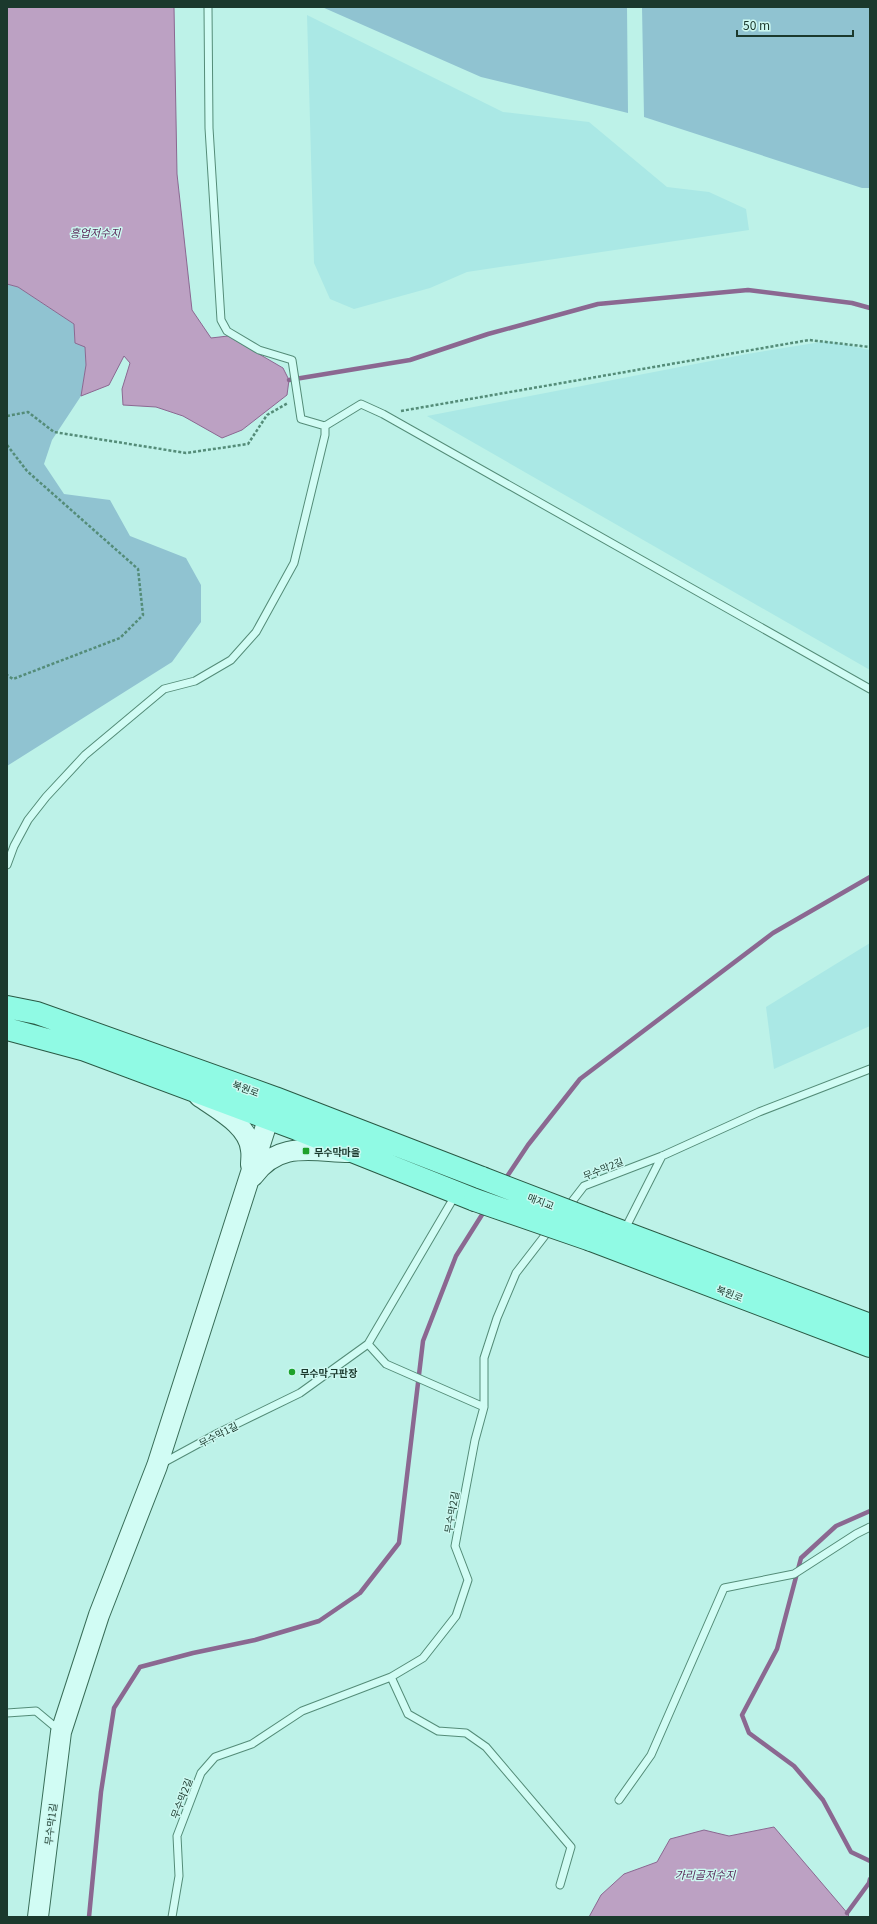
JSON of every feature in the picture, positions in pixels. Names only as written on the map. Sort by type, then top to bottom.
[{"type":"main road","name":"북원로","points":[[7,1007],[37,1014],[275,1098],[482,1178]]},
{"type":"main road","points":[[7,1029],[85,1050],[193,1092],[269,1119],[466,1196]]},
{"type":"main road","name":"매지교","points":[[482,1178],[595,1232]]},
{"type":"main road","name":"매지교","points":[[466,1196],[595,1232]]},
{"type":"main road","name":"북원로","points":[[595,1232],[870,1325]]},
{"type":"main road","name":"북원로","points":[[620,1241],[870,1346]]},
{"type":"street","points":[[193,1092],[234,1122],[245,1134],[251,1148],[250,1179]]},
{"type":"street","points":[[157,1466],[275,1098]]},
{"type":"street","points":[[250,1179],[269,1159],[285,1151],[355,1152]]},
{"type":"street","name":"무수막1길","points":[[38,1917],[61,1732],[99,1615],[157,1466]]},
{"type":"lane","points":[[208,7],[209,128],[221,320],[227,330],[259,350],[292,360],[299,397],[301,419],[325,426]]},
{"type":"lane","points":[[7,865],[14,846],[28,820],[46,797],[85,755],[164,689],[195,681],[230,660],[256,632],[294,563],[325,426],[361,404],[383,414],[870,689]]},
{"type":"lane","points":[[620,1241],[662,1156],[759,1112],[870,1069]]},
{"type":"lane","name":"무수막2길","points":[[172,1917],[179,1876],[177,1836],[201,1773],[215,1757],[252,1744],[302,1711],[391,1678],[424,1658],[456,1616],[468,1580],[455,1546],[475,1440],[484,1407],[484,1358],[497,1318],[516,1273],[584,1186],[662,1156]]},
{"type":"lane","name":"무수막1길","points":[[157,1466],[218,1433],[300,1393],[368,1344],[466,1196]]},
{"type":"lane","points":[[368,1344],[386,1364],[436,1384],[484,1407]]},
{"type":"lane","points":[[619,1800],[651,1755],[724,1588],[794,1574],[870,1527]]},
{"type":"lane","points":[[391,1678],[408,1714],[438,1731],[466,1732],[486,1747],[571,1847],[560,1885]]},
{"type":"lane","points":[[7,1713],[36,1712],[61,1732]]},
{"type":"path","points":[[383,414],[809,340],[870,347]]},
{"type":"path","points":[[7,416],[28,412],[54,432],[186,452],[248,444],[267,415],[299,397]]},
{"type":"path","points":[[7,446],[27,472],[138,569],[143,615],[120,638],[14,679],[7,675]]},
{"type":"shaded area","points":[[322,7],[627,7],[628,113],[481,77]]},
{"type":"shaded area","points":[[642,7],[870,7],[870,188],[862,188],[644,117]]},
{"type":"shaded area","points":[[307,15],[503,112],[589,122],[667,187],[709,192],[746,209],[749,230],[467,272],[430,288],[354,309],[330,299],[314,263]]},
{"type":"shaded area","points":[[7,284],[18,287],[74,324],[75,343],[85,346],[86,365],[81,396],[52,440],[44,464],[64,494],[110,500],[130,536],[186,558],[201,585],[201,622],[172,662],[7,766]]},
{"type":"shaded area","points":[[827,341],[870,350],[870,670],[427,416],[747,354]]},
{"type":"shaded area","points":[[870,943],[870,1026],[774,1069],[766,1007]]},
{"type":"water","name":"흥업저수지","points":[[7,7],[174,7],[177,174],[192,310],[211,338],[228,336],[283,368],[289,380],[287,395],[242,430],[222,438],[183,416],[156,407],[123,405],[122,389],[130,363],[124,356],[109,385],[81,396],[86,365],[85,347],[75,343],[74,324],[18,287],[7,284]]},
{"type":"water","name":"가리골저수지","points":[[774,1827],[849,1915],[847,1917],[589,1917],[601,1895],[624,1874],[657,1862],[670,1839],[704,1830],[729,1836]]},
{"type":"waterway","points":[[289,380],[410,360],[488,334],[598,304],[748,290],[852,303],[870,308]]},
{"type":"waterway","points":[[504,1181],[528,1145],[580,1079],[773,933],[870,877]]},
{"type":"waterway","points":[[89,1917],[101,1792],[114,1708],[140,1667],[193,1653],[255,1640],[319,1621],[360,1593],[399,1543],[423,1341],[456,1256],[485,1210]]},
{"type":"waterway","points":[[870,1511],[836,1526],[801,1558],[777,1649],[742,1715],[749,1733],[794,1766],[823,1800],[851,1852],[870,1861]]},
{"type":"waterway","points":[[847,1913],[869,1883],[870,1879]]},
{"type":"place","name":"무수막마을","points":[[306,1151]]},
{"type":"place","name":"무수막 구판장","points":[[292,1372]]}]
